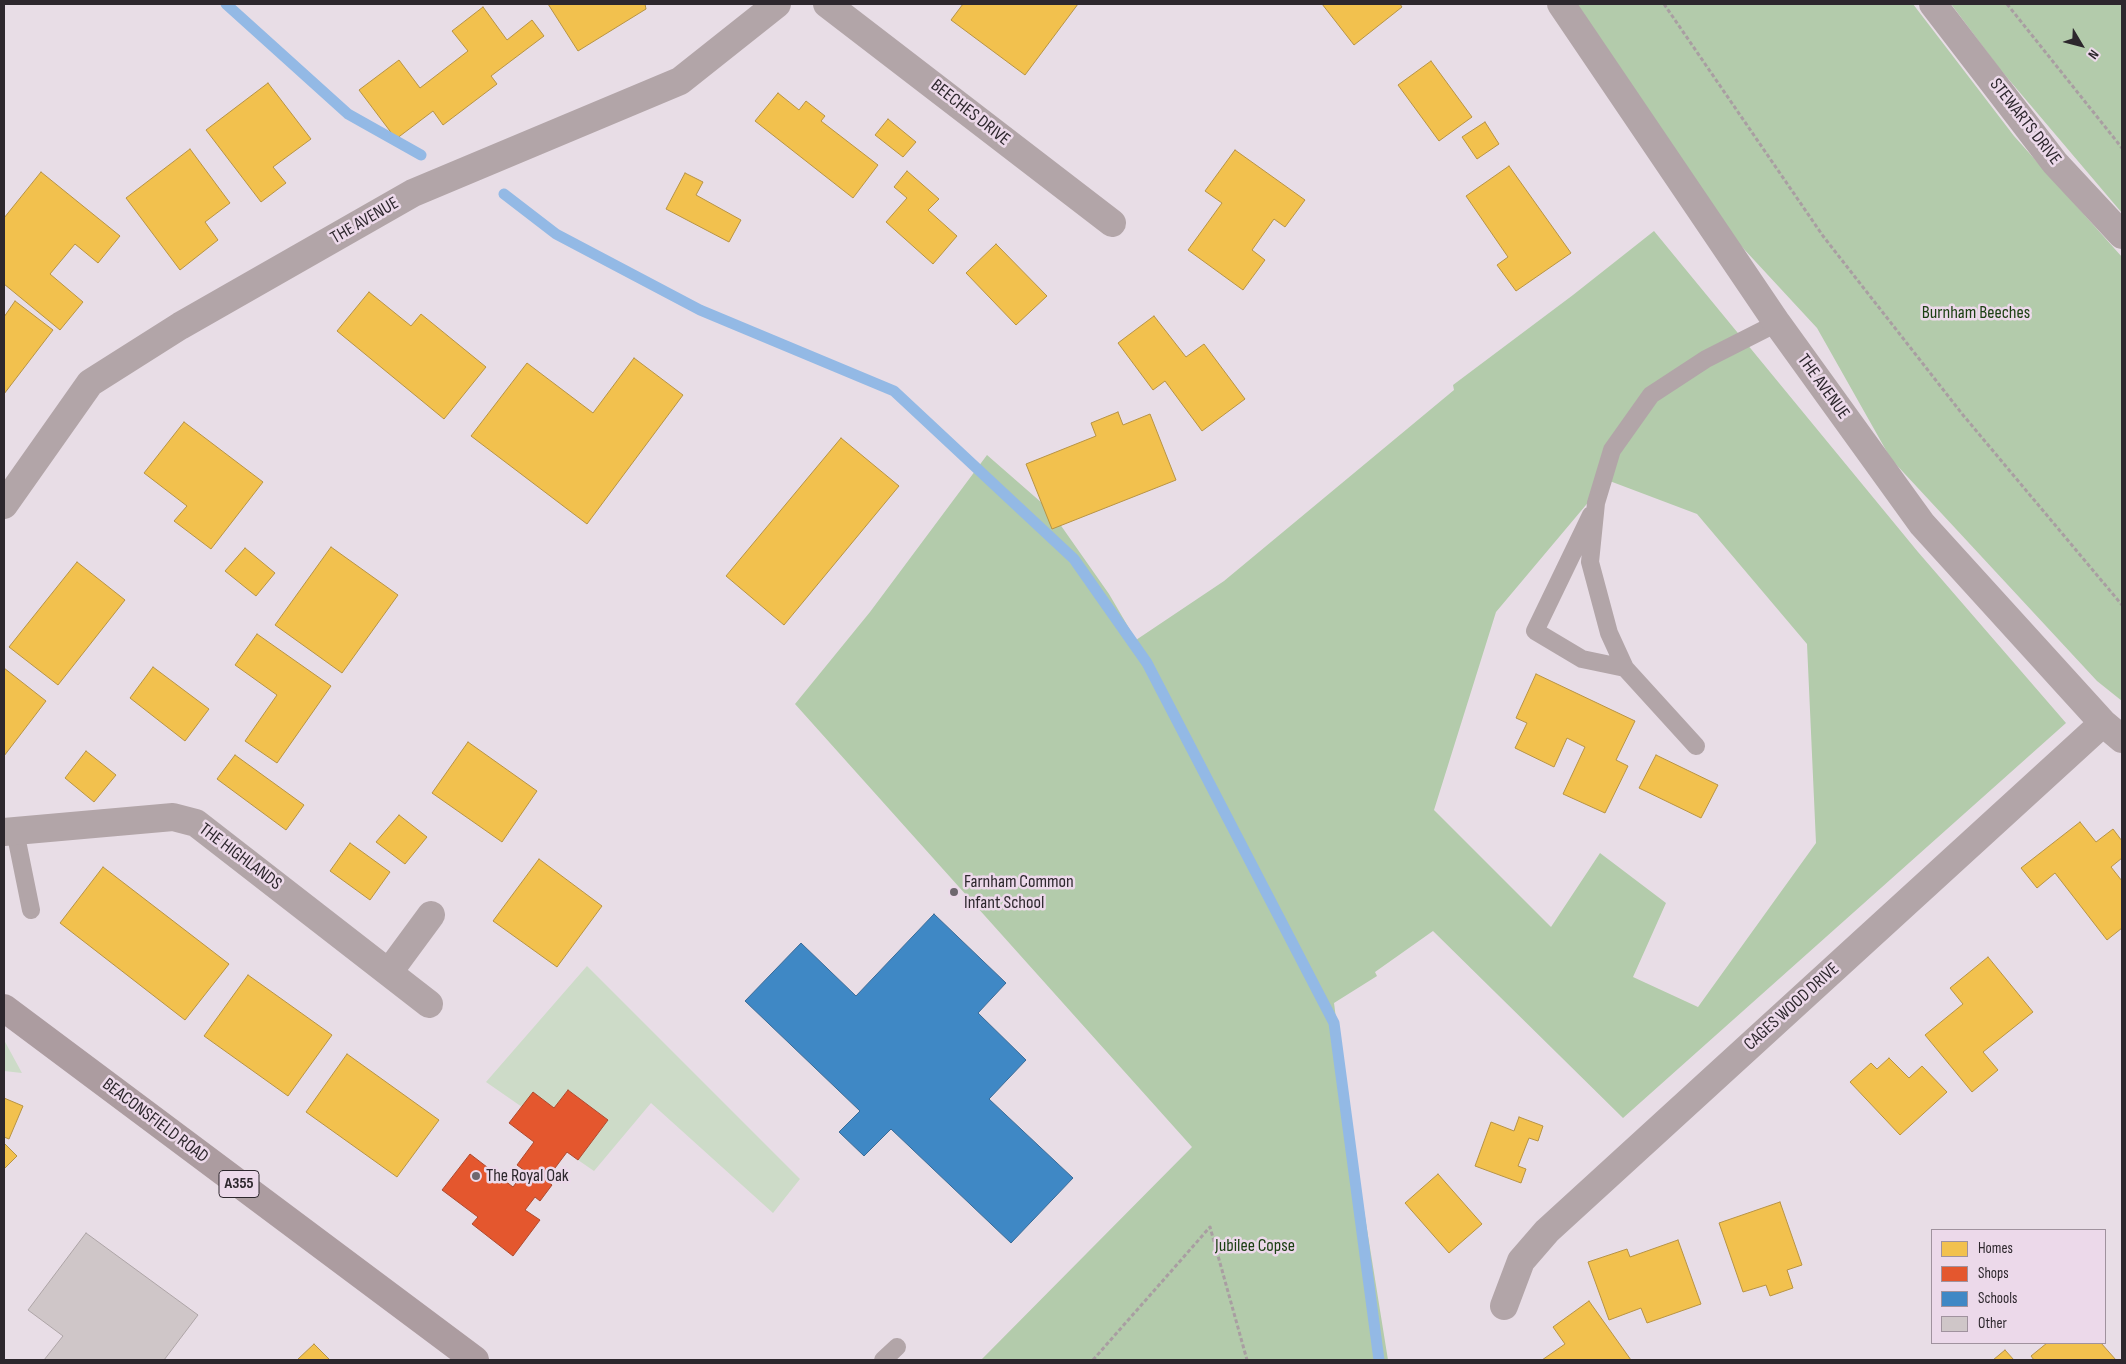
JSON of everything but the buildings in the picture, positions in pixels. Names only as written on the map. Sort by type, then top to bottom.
[{"type":"main road","name":"BEACONSFIELD ROAD","points":[[4,1008],[475,1360]]},
{"type":"street","name":"THE AVENUE","points":[[4,505],[90,383],[180,326],[413,193],[680,81],[777,4]]},
{"type":"street","name":"BEECHES DRIVE","points":[[828,4],[1112,222]]},
{"type":"street","name":"THE AVENUE","points":[[1562,4],[1777,323],[1922,524],[2112,731]]},
{"type":"street","name":"STEWARTS DRIVE","points":[[1933,4],[2056,163],[2122,235]]},
{"type":"street","name":"CAGES WOOD DRIVE","points":[[1504,1306],[1521,1260],[1547,1231],[2112,731]]},
{"type":"street","name":"THE HIGHLANDS","points":[[9,831],[174,817],[196,822],[429,1004]]},
{"type":"street","points":[[390,972],[431,915]]},
{"type":"lane","points":[[1625,668],[1582,659],[1536,631],[1596,503],[1612,450],[1651,395],[1706,359],[1777,323]]},
{"type":"lane","points":[[1596,503],[1590,562],[1609,633],[1625,668],[1696,746]]},
{"type":"lane","points":[[9,831],[31,910]]},
{"type":"lane","points":[[884,1360],[897,1347]]},
{"type":"path","points":[[1664,4],[1823,236],[1963,415],[2122,605]]},
{"type":"path","points":[[2008,4],[2122,148]]},
{"type":"path","points":[[1093,1360],[1210,1227],[1247,1360]]},
{"type":"green space","name":"Burnham Beeches","points":[[1577,4],[1913,4],[2014,136],[2122,257],[2122,701],[2097,681],[1891,459],[1817,328],[1692,193]]},
{"type":"green space","points":[[1951,4],[2122,4],[2122,213],[1999,68]]},
{"type":"green space","name":"Jubilee Copse","points":[[1654,231],[1918,552],[2066,723],[1623,1118],[1433,931],[1375,972],[1377,976],[1334,1003],[1348,1111],[1388,1360],[981,1360],[1192,1147],[795,704],[870,612],[987,455],[1050,510],[1109,594],[1136,640],[1224,581],[1454,390],[1453,385],[1573,295]],"holes":[[[1607,480],[1697,514],[1807,644],[1816,843],[1698,1007],[1633,977],[1666,903],[1600,853],[1551,927],[1434,810],[1496,612]]]},
{"type":"green space","points":[[587,966],[800,1179],[773,1213],[651,1103],[594,1171],[578,1160],[608,1120],[568,1090],[554,1108],[522,1107],[486,1082]]},
{"type":"green space","points":[[4,1040],[22,1073],[4,1071]]},
{"type":"waterway","points":[[226,4],[348,114],[421,155]]},
{"type":"waterway","points":[[504,194],[556,234],[700,310],[894,391],[1074,559],[1147,663],[1334,1023],[1379,1360]]},
{"type":"place","name":"Farnham Common Infant School","points":[[954,892]]},
{"type":"place","name":"The Royal Oak","points":[[476,1176]]}]
